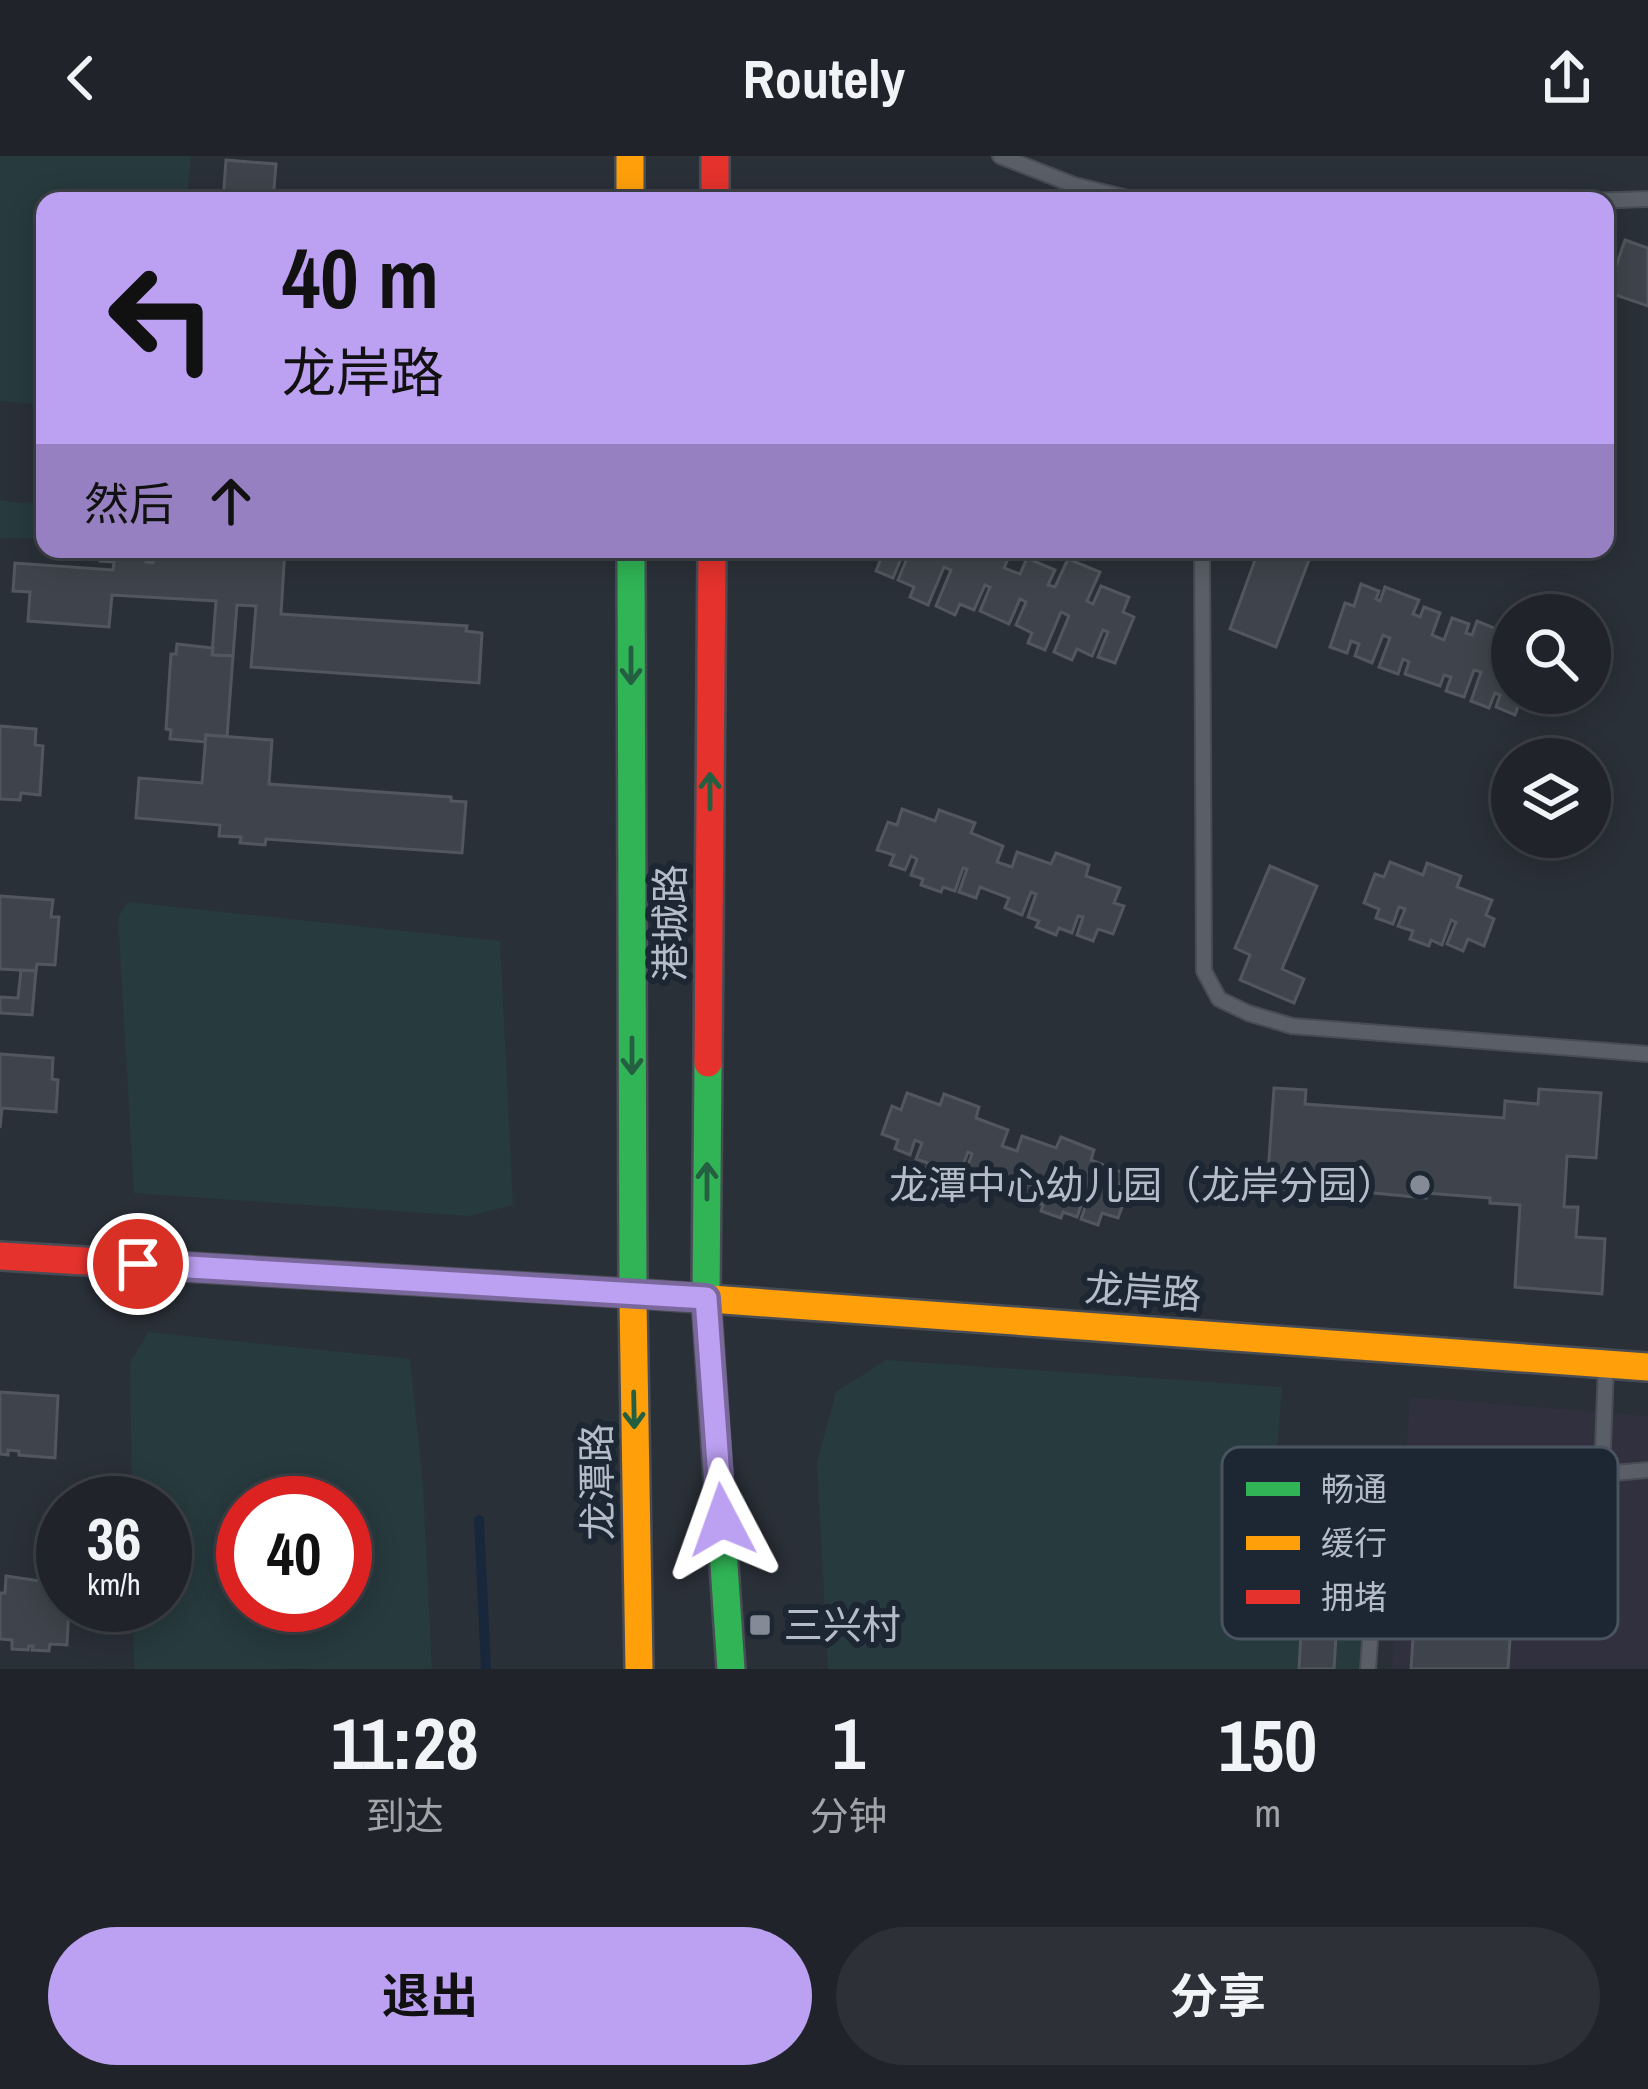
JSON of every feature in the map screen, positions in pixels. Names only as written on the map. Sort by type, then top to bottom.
[{"type":"street","points":[[630,156],[630,192]]},
{"type":"street","points":[[715,192],[716,156]]},
{"type":"street","name":"港城路","points":[[631,558],[632,1293]]},
{"type":"street","name":"港城路","points":[[706,1298],[712,558]]},
{"type":"street","name":"龙岸路","points":[[0,1256],[632,1293],[1648,1367]]},
{"type":"street","name":"龙潭路","points":[[632,1293],[639,1669]]},
{"type":"street","points":[[706,1298],[730,1669]]},
{"type":"lane","points":[[1000,156],[1103,192]]},
{"type":"lane","points":[[1614,200],[1648,199]]},
{"type":"lane","points":[[1202,558],[1204,971],[1219,999],[1292,1026],[1648,1054]]},
{"type":"lane","points":[[1603,1447],[1606,1364]]},
{"type":"lane","points":[[1618,1473],[1648,1470]]},
{"type":"lane","points":[[1368,1669],[1370,1639]]},
{"type":"shaded area","points":[[1410,1397],[1648,1416],[1648,1669],[1392,1669],[1394,1639],[1618,1639],[1618,1447],[1407,1447]]},
{"type":"green space","points":[[0,156],[191,156],[188,192],[36,192],[36,404],[0,401]]},
{"type":"green space","points":[[0,500],[36,502],[36,538],[0,538]]},
{"type":"green space","points":[[128,902],[500,941],[513,1205],[469,1216],[134,1193],[118,917]]},
{"type":"green space","points":[[148,1332],[410,1359],[423,1487],[432,1669],[134,1669],[133,1632],[192,1632],[192,1476],[132,1476],[130,1363]]},
{"type":"green space","points":[[886,1360],[1282,1387],[1277,1447],[1222,1447],[1222,1639],[1361,1639],[1359,1669],[828,1669],[817,1463],[836,1392]]},
{"type":"building","points":[[226,160],[276,164],[274,192],[224,192]]},
{"type":"building","points":[[1625,240],[1648,248],[1648,306],[1614,294],[1614,272]]},
{"type":"building","points":[[284,558],[281,614],[467,626],[466,631],[482,633],[479,683],[251,667],[256,606],[237,605],[233,656],[212,655],[216,601],[112,595],[109,627],[28,621],[30,592],[13,591],[15,563],[113,570],[114,562],[100,561]]},
{"type":"building","points":[[881,558],[901,558],[893,578],[876,571]]},
{"type":"building","points":[[907,558],[1008,558],[1004,568],[1020,574],[1027,558],[1055,570],[1048,585],[1055,587],[1068,559],[1100,572],[1087,601],[1093,604],[1101,586],[1129,597],[1123,612],[1134,617],[1115,663],[1098,657],[1108,632],[1103,630],[1092,656],[1077,649],[1072,660],[1054,652],[1069,616],[1061,612],[1045,650],[1028,643],[1032,633],[1016,625],[1026,602],[1020,599],[1009,624],[980,611],[990,587],[985,585],[974,610],[960,604],[955,615],[936,606],[951,570],[944,567],[928,605],[910,597],[914,587],[898,580]]},
{"type":"building","points":[[1256,558],[1309,560],[1276,647],[1230,629]]},
{"type":"building","points":[[1361,584],[1379,591],[1376,599],[1380,601],[1385,587],[1419,600],[1413,614],[1420,617],[1424,607],[1440,613],[1432,635],[1444,640],[1452,618],[1469,624],[1466,633],[1472,635],[1477,621],[1491,627],[1489,708],[1471,701],[1481,672],[1474,670],[1464,697],[1446,691],[1451,677],[1444,675],[1440,686],[1405,674],[1409,662],[1403,659],[1398,674],[1379,667],[1390,638],[1383,635],[1372,663],[1355,656],[1359,644],[1351,641],[1347,653],[1330,647],[1345,603],[1354,606]]},
{"type":"building","points":[[177,644],[213,648],[212,655],[233,656],[227,737],[206,735],[205,742],[170,739],[171,730],[166,729],[171,654],[176,654]]},
{"type":"building","points":[[0,726],[36,729],[35,745],[43,746],[40,795],[21,793],[20,800],[0,799]]},
{"type":"building","points":[[206,735],[272,740],[269,784],[451,797],[451,801],[466,802],[462,853],[266,839],[265,845],[240,843],[241,837],[219,836],[220,825],[136,818],[139,778],[202,783]]},
{"type":"building","points":[[902,809],[935,821],[939,810],[975,823],[971,833],[1003,846],[997,862],[1012,867],[1017,852],[1051,864],[1056,853],[1089,865],[1086,876],[1120,888],[1114,903],[1124,906],[1113,934],[1098,929],[1093,941],[1077,935],[1083,917],[1078,916],[1072,933],[1059,928],[1056,935],[1036,927],[1039,921],[1028,917],[1036,894],[1031,892],[1022,915],[1005,908],[1009,898],[980,887],[976,898],[959,892],[967,869],[963,868],[955,891],[921,885],[923,879],[911,875],[917,859],[911,856],[905,870],[890,865],[894,855],[877,850],[888,822],[897,825]]},
{"type":"building","points":[[1390,862],[1423,875],[1427,863],[1461,876],[1457,887],[1492,900],[1486,915],[1494,919],[1484,946],[1468,939],[1463,951],[1447,944],[1456,922],[1451,920],[1442,945],[1431,940],[1429,946],[1410,939],[1413,931],[1398,926],[1405,909],[1399,907],[1393,924],[1376,918],[1379,909],[1364,903],[1375,874],[1384,877]]},
{"type":"building","points":[[1270,866],[1317,886],[1282,969],[1304,979],[1294,1003],[1240,980],[1250,955],[1235,948]]},
{"type":"building","points":[[0,896],[53,900],[51,917],[59,917],[55,965],[37,964],[36,971],[0,969]]},
{"type":"building","points":[[21,970],[36,971],[32,1015],[0,1013],[0,997],[18,998]]},
{"type":"building","points":[[0,1054],[53,1058],[52,1079],[58,1080],[56,1112],[2,1108],[0,1128]]},
{"type":"building","points":[[1274,1088],[1306,1090],[1305,1104],[1504,1118],[1505,1101],[1538,1104],[1539,1089],[1601,1093],[1596,1158],[1567,1156],[1564,1207],[1578,1207],[1576,1237],[1605,1239],[1602,1294],[1515,1287],[1520,1205],[1426,1193],[1426,1198],[1301,1186],[1301,1190],[1267,1188]]},
{"type":"building","points":[[907,1093],[940,1105],[944,1094],[979,1107],[976,1118],[1008,1130],[1002,1146],[1017,1151],[1022,1136],[1056,1148],[1061,1137],[1094,1150],[1091,1160],[1124,1173],[1119,1187],[1128,1190],[1118,1218],[1102,1213],[1098,1225],[1081,1219],[1087,1202],[1083,1200],[1077,1217],[1063,1212],[1061,1218],[1041,1211],[1043,1205],[1033,1201],[1041,1178],[1035,1176],[1027,1199],[1010,1193],[1014,1182],[984,1171],[981,1182],[964,1176],[972,1154],[968,1152],[959,1175],[926,1169],[928,1163],[916,1159],[922,1143],[915,1140],[910,1155],[895,1149],[898,1140],[882,1134],[892,1106],[901,1110]]},
{"type":"building","points":[[0,1392],[58,1396],[55,1458],[8,1450],[8,1455],[0,1454]]},
{"type":"building","points":[[6,1576],[36,1580],[36,1632],[68,1632],[67,1645],[50,1644],[49,1651],[32,1650],[33,1646],[12,1649],[12,1640],[0,1639],[0,1593],[5,1593]]},
{"type":"building","points":[[1301,1639],[1336,1639],[1334,1669],[1299,1669]]},
{"type":"building","points":[[1413,1639],[1510,1639],[1508,1669],[1411,1669]]},
{"type":"waterway","points":[[479,1520],[486,1669]]},
{"type":"traffic: fast","points":[[631,558],[633,1301]]},
{"type":"traffic: fast","points":[[708,1063],[706,1298],[731,1669]]},
{"type":"traffic: slow","points":[[630,156],[630,192]]},
{"type":"traffic: slow","points":[[642,1294],[1648,1367]]},
{"type":"traffic: slow","points":[[633,1301],[639,1669]]},
{"type":"traffic: jam","points":[[715,156],[715,192]]},
{"type":"traffic: jam","points":[[708,1063],[712,558]]},
{"type":"traffic: jam","points":[[0,1256],[642,1294]]},
{"type":"place","name":"龙潭中心幼儿园（龙岸分园）","points":[[1420,1185]]},
{"type":"place","name":"三兴村","points":[[760,1625]]},
{"type":"route","points":[[138,1264],[706,1298],[722,1520]]}]
